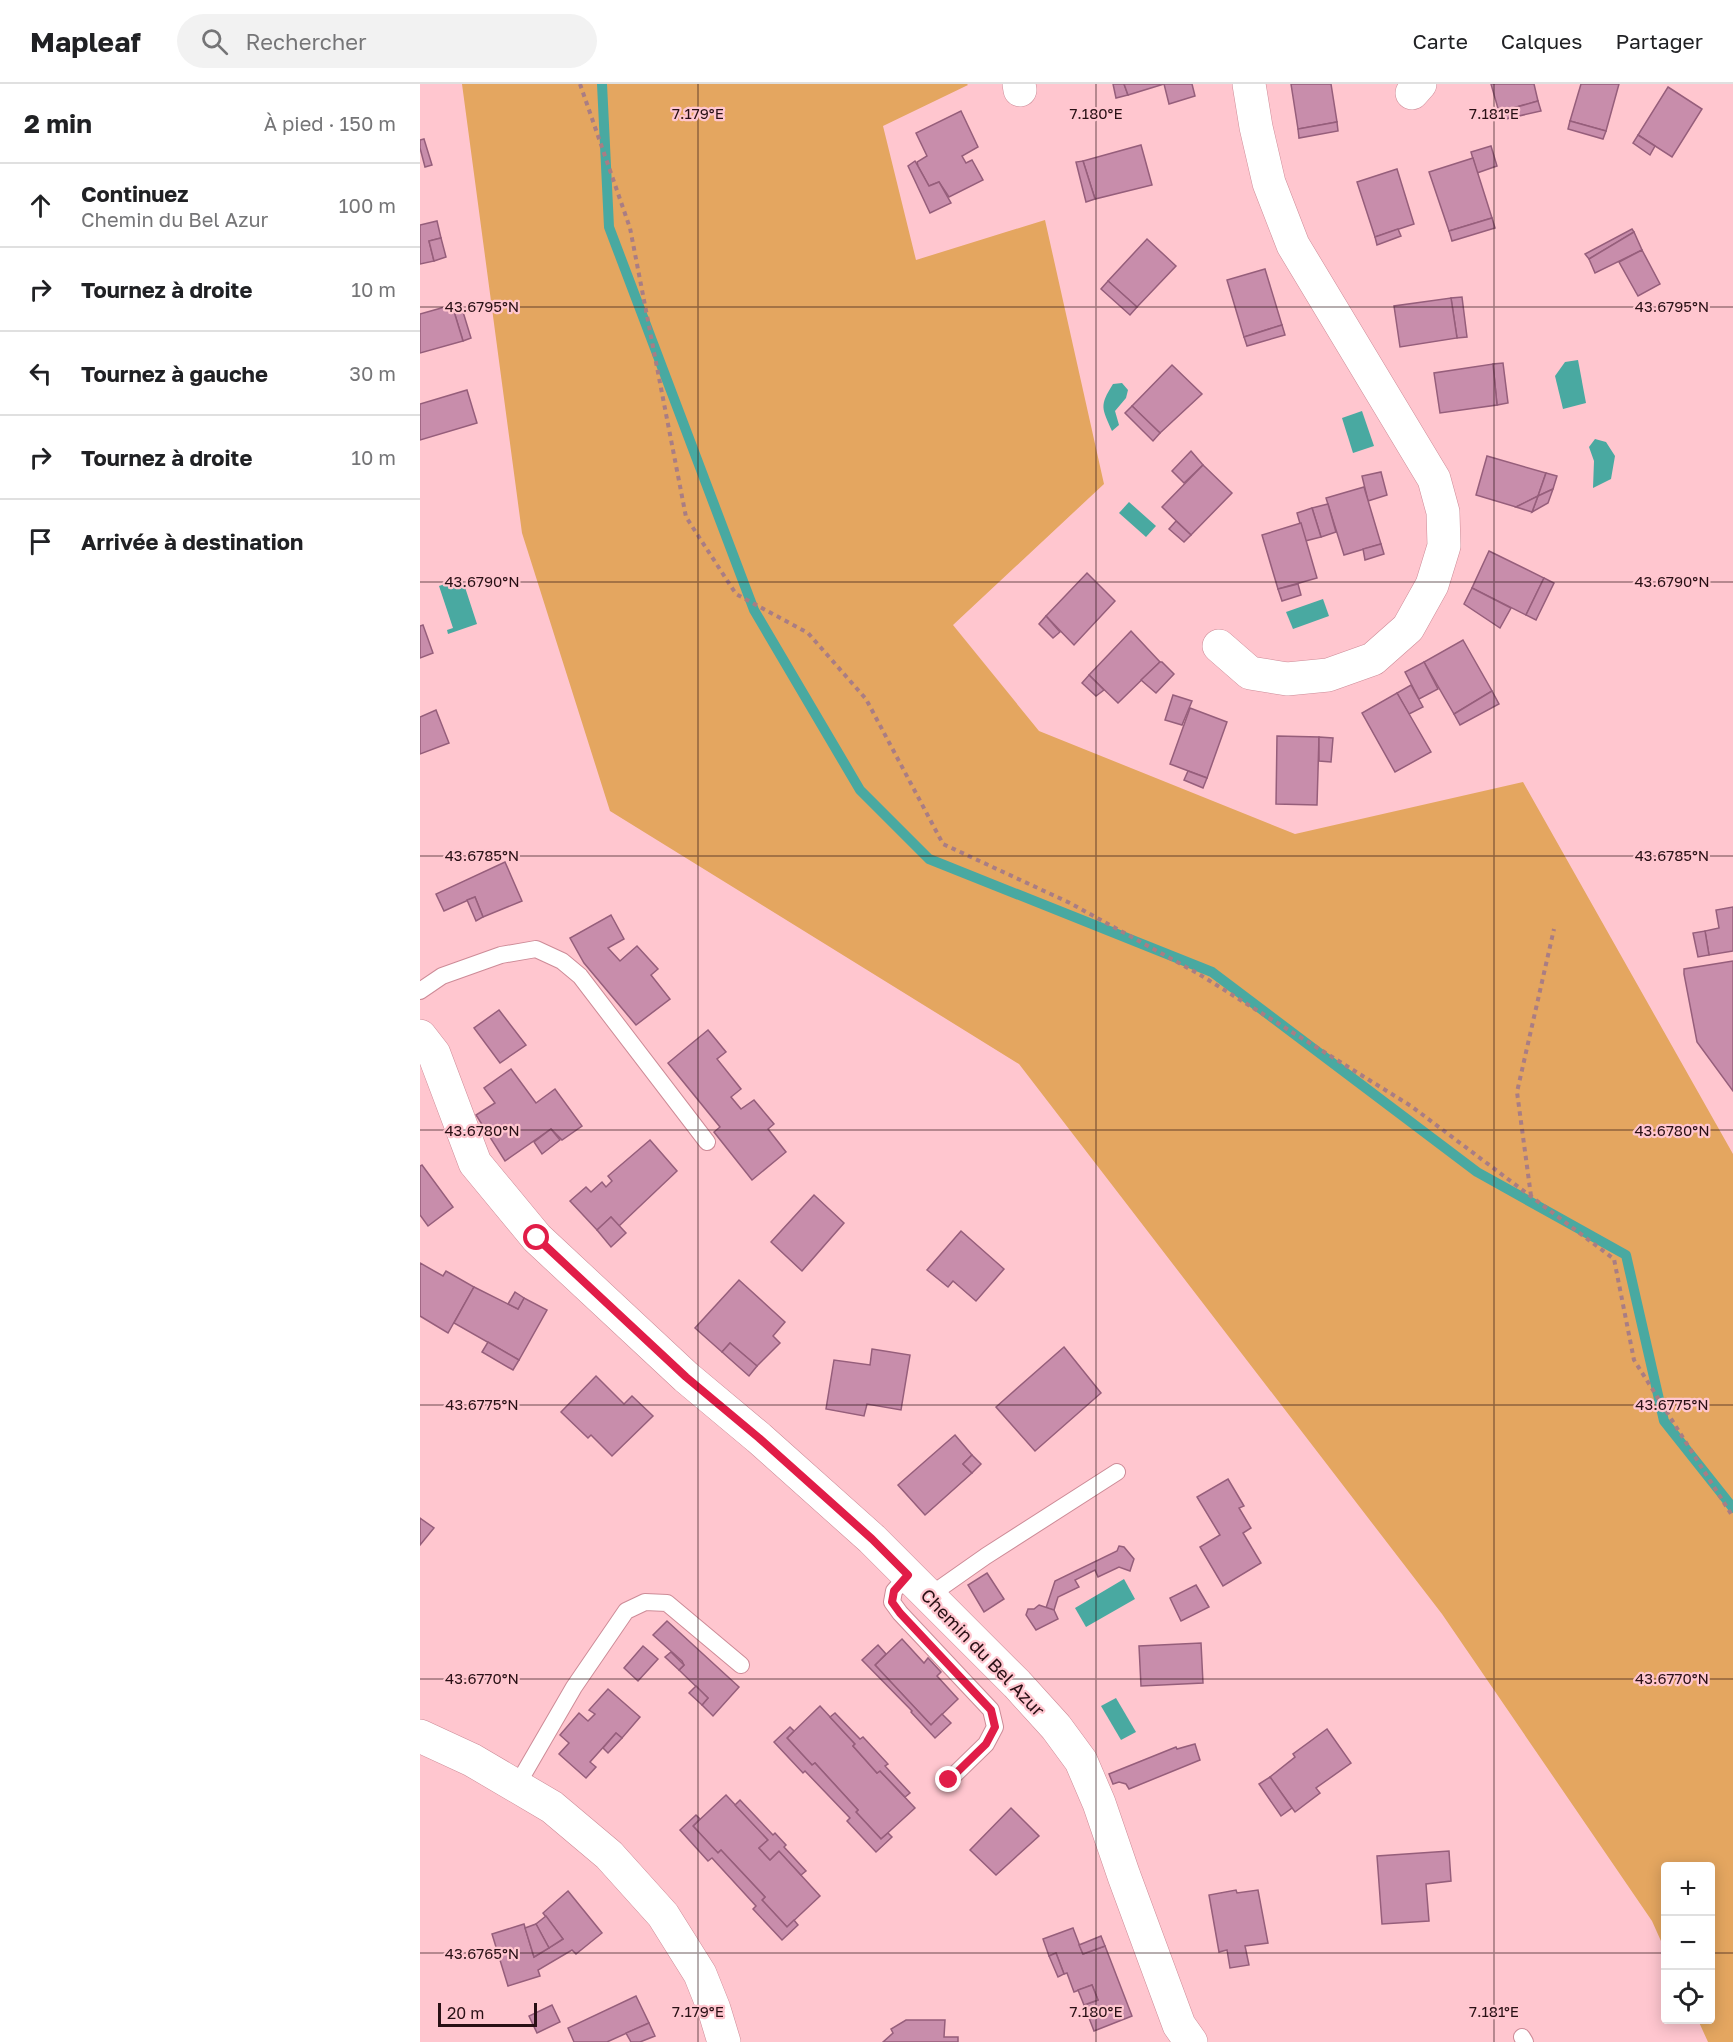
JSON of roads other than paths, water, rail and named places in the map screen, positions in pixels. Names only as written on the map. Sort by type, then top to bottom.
[{"type":"street","points":[[1219,646],[1250,673],[1287,679],[1328,675],[1373,659],[1408,628],[1432,585],[1444,546],[1443,512],[1434,479],[1293,245],[1269,183],[1256,127],[1250,84]]},
{"type":"street","name":"Chemin du Bel Azur","points":[[420,1036],[434,1054],[475,1163],[537,1238],[686,1377],[759,1438],[872,1539],[1017,1684],[1056,1727],[1081,1761],[1099,1803],[1179,2025],[1191,2042]]},
{"type":"street","points":[[420,1736],[472,1760],[552,1807],[609,1855],[663,1915],[700,1974],[724,2042]]},
{"type":"lane","points":[[420,991],[442,976],[501,955],[536,949],[562,961],[580,976],[707,1142]]},
{"type":"lane","points":[[949,1780],[986,1744],[995,1727],[991,1710],[900,1613],[892,1602],[894,1591],[918,1586],[986,1556],[1117,1472]]},
{"type":"lane","points":[[516,1786],[574,1687],[626,1611],[645,1602],[667,1603],[741,1665]]},
{"type":"water","points":[[1578,360],[1586,403],[1563,409],[1555,376],[1565,362]]},
{"type":"water","points":[[1122,383],[1128,390],[1126,398],[1115,411],[1119,425],[1112,431],[1104,412],[1104,402],[1113,384]]},
{"type":"water","points":[[1362,411],[1374,446],[1353,453],[1342,418]]},
{"type":"water","points":[[1595,439],[1606,442],[1615,456],[1611,479],[1593,488],[1594,461],[1589,447]]},
{"type":"water","points":[[1129,502],[1156,526],[1146,537],[1119,513]]},
{"type":"water","points":[[462,578],[477,624],[448,634],[447,630],[453,628],[439,586]]},
{"type":"water","points":[[1323,599],[1329,616],[1293,629],[1286,612]]},
{"type":"water","points":[[1124,1579],[1135,1599],[1086,1627],[1075,1608]]},
{"type":"water","points":[[1116,1698],[1136,1732],[1121,1740],[1101,1706]]},
{"type":"waterway","points":[[602,84],[609,227],[754,610],[860,790],[929,859],[1212,972],[1477,1172],[1626,1255],[1664,1421],[1733,1508]]}]
